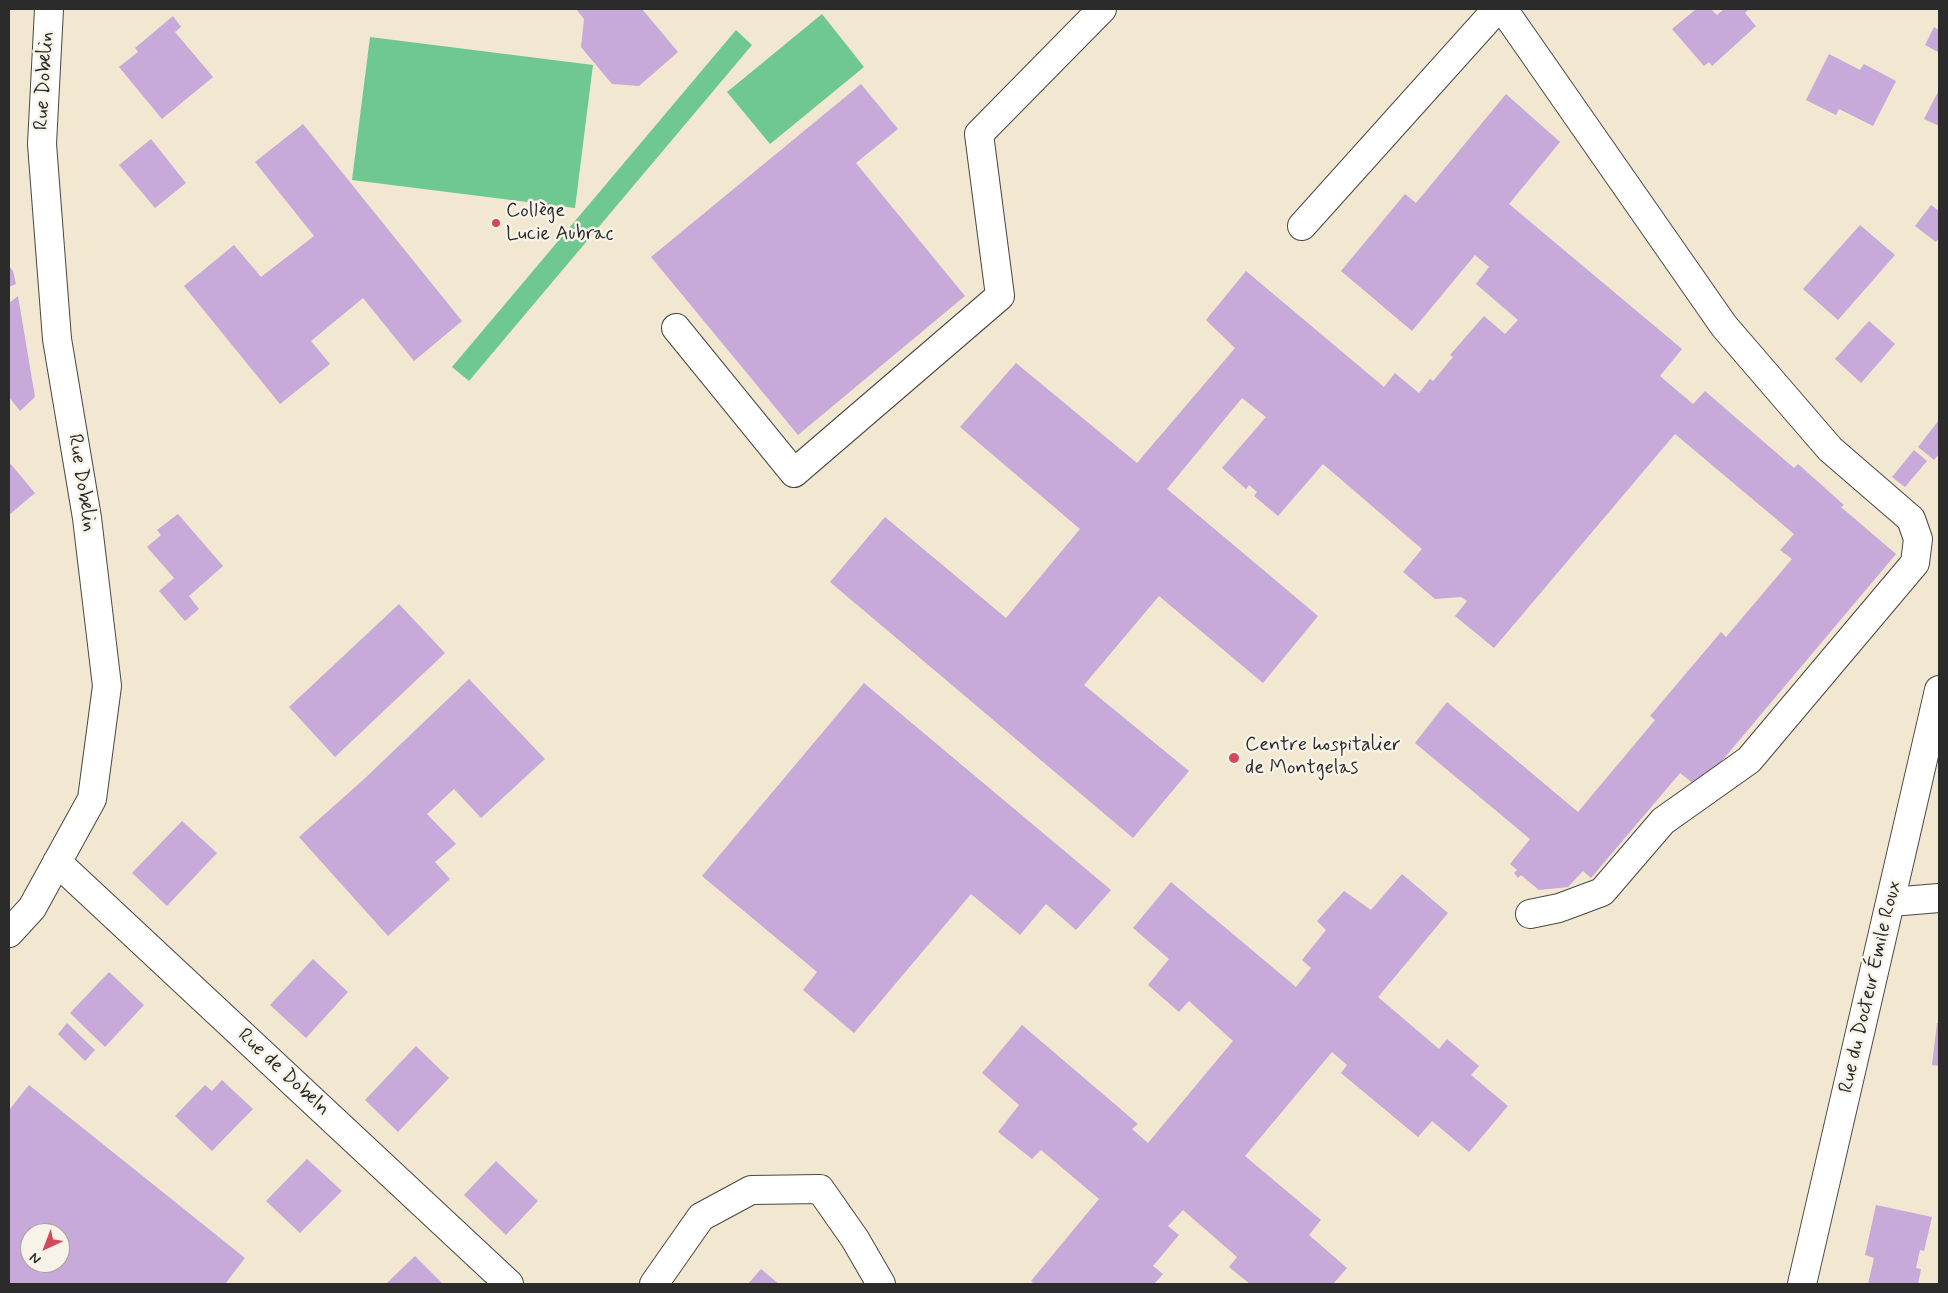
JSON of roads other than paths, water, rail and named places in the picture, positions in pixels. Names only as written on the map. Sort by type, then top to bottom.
[{"type":"street","name":"Rue Dobelin","points":[[9,933],[32,908],[92,799],[107,686],[87,518],[57,339],[42,144],[48,9]]},
{"type":"street","points":[[676,328],[794,473],[1000,296],[978,134],[1102,9]]},
{"type":"street","points":[[1302,226],[1496,9]]},
{"type":"street","points":[[1503,9],[1724,326],[1830,449],[1911,519],[1918,539],[1915,563],[1749,760],[1664,821],[1602,892],[1559,908],[1530,914]]},
{"type":"street","name":"Rue du Docteur Émile Roux","points":[[1802,1284],[1939,690]]},
{"type":"street","name":"Rue de Dobeln","points":[[57,862],[509,1284]]},
{"type":"street","points":[[1891,902],[1939,898]]},
{"type":"street","points":[[654,1284],[701,1217],[751,1190],[820,1189],[855,1239],[881,1284]]},
{"type":"place","name":"Collège Lucie Aubrac","points":[[496,223]]},
{"type":"place","name":"Centre hospitalier de Montgelas","points":[[1234,758]]}]
